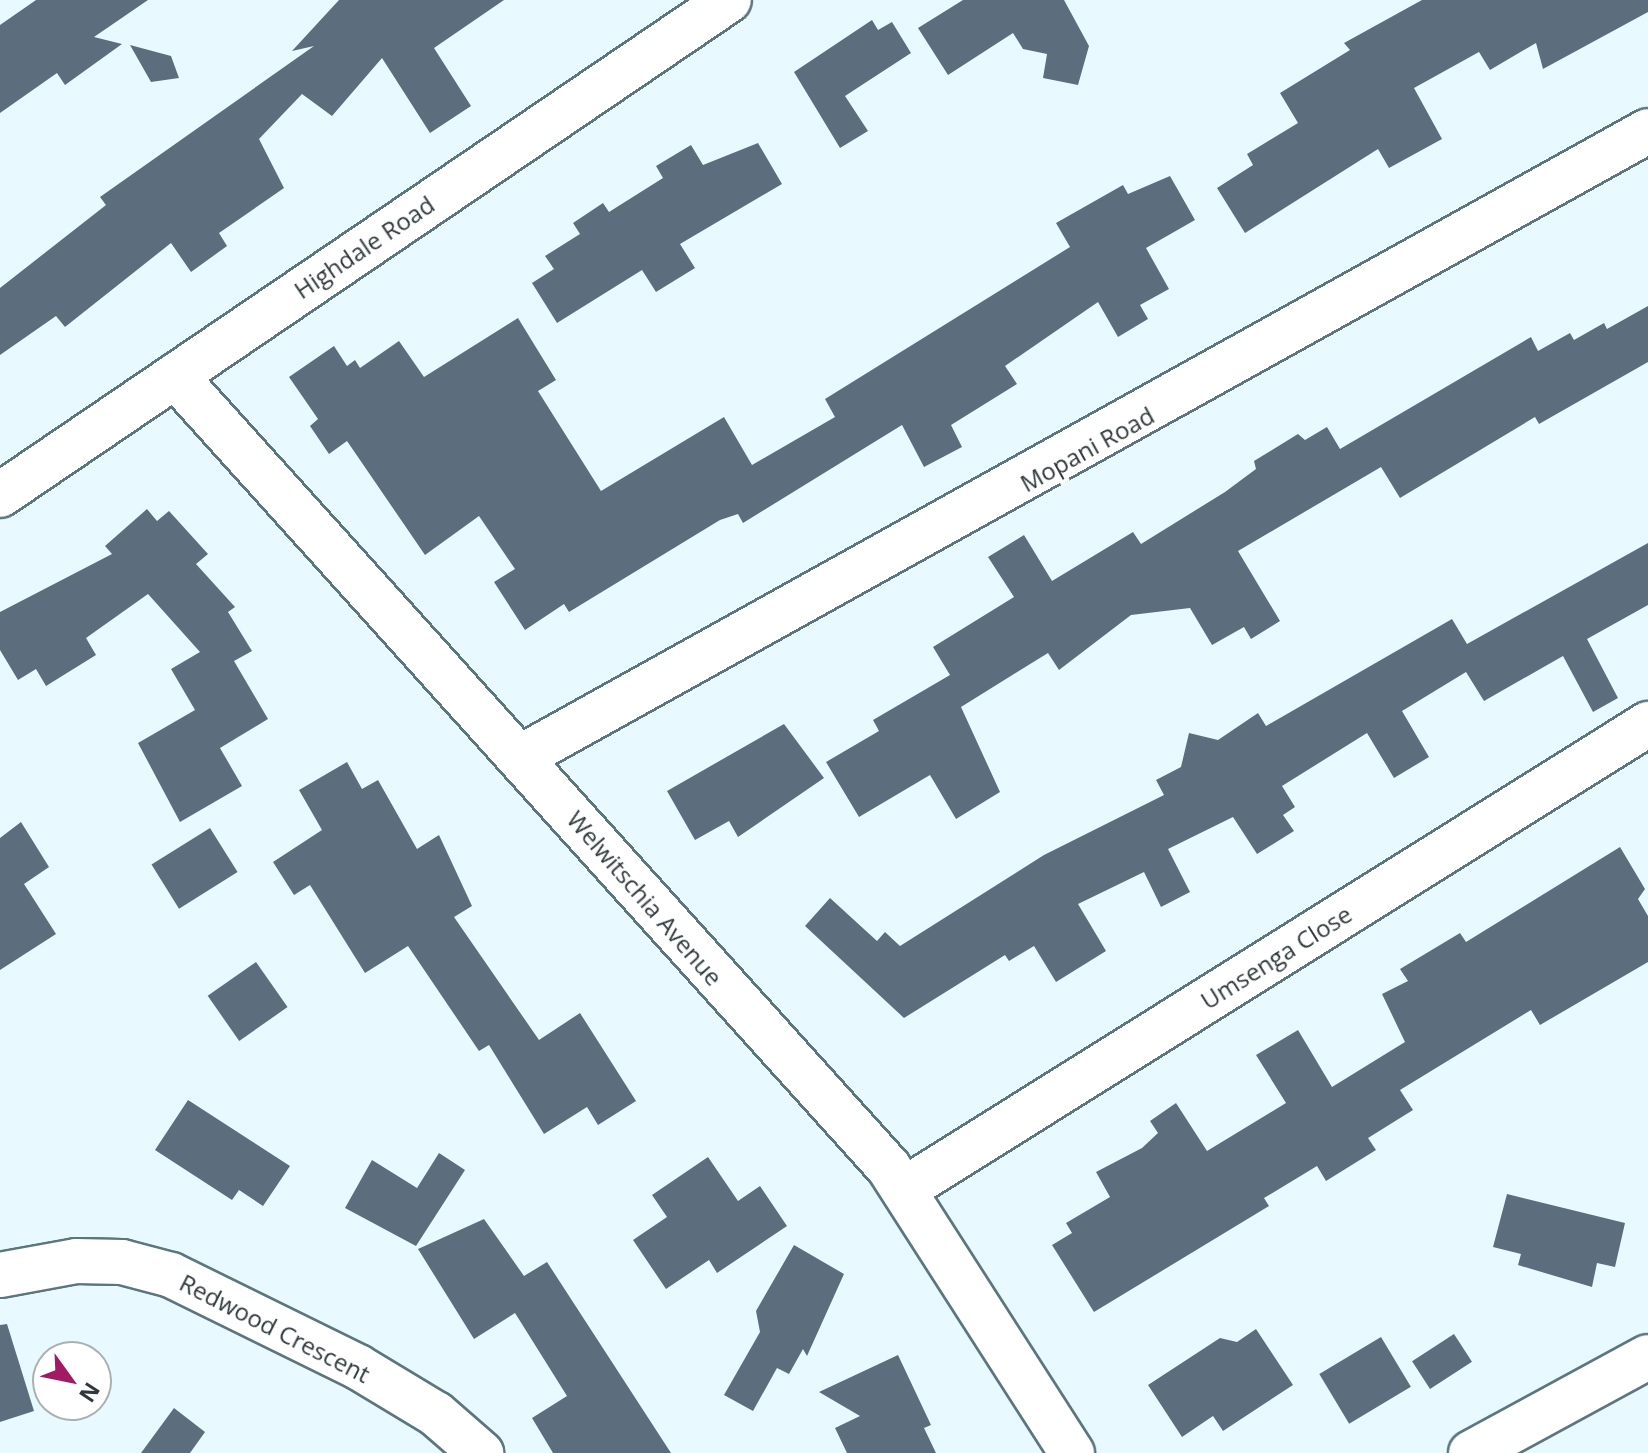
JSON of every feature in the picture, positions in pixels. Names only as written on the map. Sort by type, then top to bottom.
[{"type":"street","name":"Highdale Road","points":[[0,495],[729,0]]},
{"type":"street","name":"Mopani Road","points":[[521,757],[1648,131]]},
{"type":"street","name":"Welwitschia Avenue","points":[[175,376],[521,757],[905,1189],[1072,1453]]},
{"type":"street","name":"Umsenga Close","points":[[905,1189],[1648,724]]},
{"type":"street","name":"Redwood Crescent","points":[[0,1275],[76,1261],[122,1262],[171,1275],[358,1367],[436,1414],[481,1453]]},
{"type":"street","points":[[1471,1453],[1648,1357]]},
{"type":"building","points":[[36,0],[148,0],[94,37],[122,44],[65,85],[57,73],[0,113],[0,25]]},
{"type":"building","points":[[339,0],[504,0],[434,48],[471,106],[430,133],[382,58],[332,116],[302,94],[259,139],[284,188],[219,233],[227,246],[191,272],[171,243],[65,327],[56,316],[0,355],[0,288],[106,205],[100,197],[314,46],[292,51]]},
{"type":"building","points":[[963,0],[1064,0],[1089,46],[1078,85],[1043,78],[1047,54],[1023,49],[1013,33],[948,75],[918,28]]},
{"type":"building","points":[[1422,0],[1648,0],[1648,12],[1543,69],[1536,43],[1490,70],[1479,52],[1414,88],[1442,139],[1389,168],[1378,149],[1245,233],[1217,188],[1253,165],[1247,154],[1298,123],[1280,93],[1350,50],[1344,43]]},
{"type":"building","points":[[872,20],[878,30],[892,22],[911,53],[845,96],[868,131],[840,148],[794,72]]},
{"type":"building","points":[[130,45],[171,56],[179,78],[151,82]]},
{"type":"building","points":[[758,143],[782,184],[680,244],[695,268],[656,292],[642,270],[557,323],[532,283],[554,269],[545,256],[580,234],[573,223],[603,203],[609,212],[663,178],[656,166],[691,145],[703,165]]},
{"type":"building","points":[[1170,176],[1195,220],[1146,248],[1169,289],[1140,305],[1148,319],[1118,337],[1098,302],[1005,366],[1017,384],[951,425],[962,447],[924,467],[902,425],[743,523],[738,514],[720,520],[569,612],[564,604],[525,630],[494,582],[515,569],[479,516],[425,555],[347,441],[329,454],[310,426],[318,419],[289,377],[334,346],[347,366],[355,360],[360,368],[399,341],[424,377],[518,318],[556,380],[538,391],[601,491],[724,417],[752,465],[835,417],[825,399],[1070,247],[1056,223],[1123,185],[1128,194]]},
{"type":"building","points":[[1648,306],[1648,362],[1539,424],[1535,417],[1400,498],[1381,467],[1238,551],[1280,621],[1251,639],[1244,627],[1212,645],[1190,608],[1131,615],[1059,670],[1048,653],[961,707],[1000,792],[956,819],[930,775],[859,817],[826,762],[879,731],[873,720],[950,675],[933,647],[1014,597],[988,557],[1024,535],[1052,581],[1133,532],[1141,544],[1225,492],[1256,469],[1254,461],[1298,434],[1305,440],[1327,427],[1340,449],[1531,337],[1538,351],[1570,333],[1574,340],[1604,323],[1607,329]]},
{"type":"building","points":[[147,509],[157,521],[169,511],[208,554],[196,564],[235,607],[228,612],[252,651],[234,661],[268,719],[220,748],[242,786],[180,822],[138,743],[195,710],[171,669],[200,652],[148,594],[86,638],[96,655],[46,686],[36,669],[18,680],[0,650],[0,612],[112,554],[105,546]]},
{"type":"building","points":[[1648,543],[1648,605],[1587,639],[1618,698],[1593,712],[1563,656],[1484,701],[1466,672],[1402,711],[1429,757],[1394,778],[1367,733],[1282,786],[1295,807],[1283,815],[1294,831],[1257,854],[1233,817],[1168,849],[1190,892],[1161,907],[1144,872],[1078,904],[1106,951],[1056,982],[1034,946],[1009,961],[1005,955],[904,1018],[805,926],[830,898],[877,941],[885,932],[900,946],[1044,855],[1164,795],[1156,780],[1181,767],[1189,733],[1218,740],[1258,713],[1266,726],[1452,619],[1467,644]]},
{"type":"building","points":[[784,724],[824,778],[738,837],[729,821],[695,840],[667,791]]},
{"type":"building","points":[[347,762],[362,789],[378,780],[417,849],[439,835],[472,906],[454,917],[539,1040],[580,1013],[636,1101],[598,1125],[587,1107],[544,1134],[489,1045],[479,1051],[408,946],[365,973],[310,885],[294,895],[273,862],[322,830],[299,790]]},
{"type":"building","points":[[21,822],[49,867],[24,884],[56,934],[0,970],[0,838]]},
{"type":"building","points":[[210,828],[238,872],[179,909],[151,865]]},
{"type":"building","points":[[1620,847],[1645,889],[1638,899],[1648,916],[1648,962],[1540,1025],[1531,1010],[1400,1090],[1413,1110],[1368,1138],[1376,1150],[1326,1181],[1317,1166],[1264,1198],[1269,1206],[1094,1312],[1052,1245],[1072,1233],[1066,1223],[1110,1197],[1096,1172],[1142,1148],[1158,1133],[1150,1121],[1176,1103],[1207,1151],[1286,1103],[1256,1055],[1298,1030],[1332,1087],[1405,1042],[1382,994],[1408,981],[1400,969],[1460,933],[1466,942]]},
{"type":"building","points":[[256,962],[288,1007],[239,1041],[208,996]]},
{"type":"building","points":[[188,1100],[290,1166],[263,1206],[239,1190],[232,1200],[155,1150]]},
{"type":"building","points":[[439,1153],[465,1170],[416,1246],[345,1208],[372,1160],[417,1188]]},
{"type":"building","points":[[708,1157],[738,1201],[760,1186],[787,1226],[717,1273],[709,1260],[666,1289],[633,1240],[667,1217],[652,1195]]},
{"type":"building","points":[[1507,1194],[1625,1223],[1615,1267],[1597,1263],[1592,1287],[1518,1265],[1521,1254],[1493,1247]]},
{"type":"building","points":[[484,1219],[524,1276],[547,1262],[671,1453],[553,1453],[532,1418],[567,1396],[515,1313],[474,1339],[418,1249]]},
{"type":"building","points":[[794,1245],[844,1274],[807,1356],[803,1349],[789,1374],[777,1368],[753,1411],[724,1395],[760,1332],[756,1311]]},
{"type":"building","points":[[7,1324],[32,1412],[0,1422],[0,1325]]},
{"type":"building","points":[[1256,1329],[1293,1385],[1223,1431],[1213,1416],[1182,1437],[1148,1385],[1220,1338],[1237,1342]]},
{"type":"building","points":[[1454,1334],[1472,1362],[1430,1389],[1412,1361]]},
{"type":"building","points":[[1381,1337],[1411,1387],[1349,1424],[1319,1374]]},
{"type":"building","points":[[898,1355],[931,1425],[924,1428],[936,1453],[847,1453],[835,1428],[860,1416],[819,1392]]},
{"type":"building","points":[[174,1408],[205,1432],[190,1453],[141,1453]]}]
